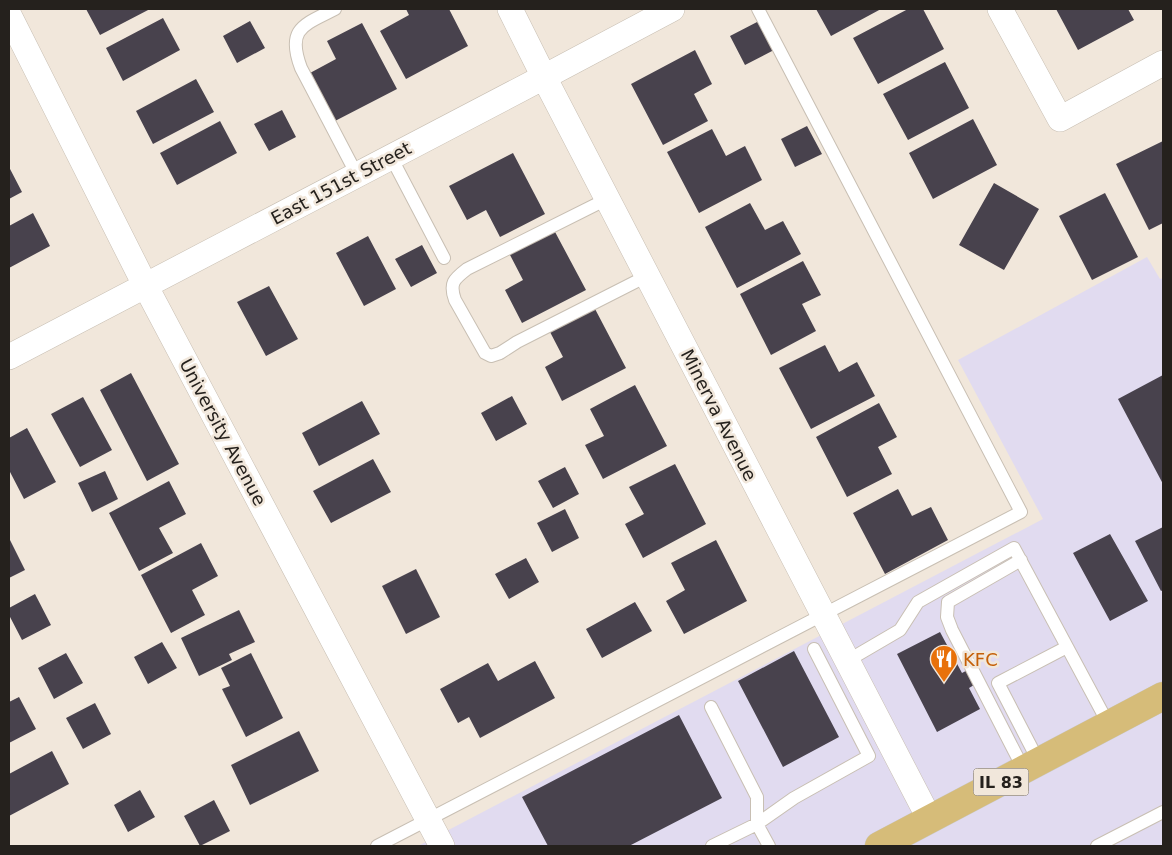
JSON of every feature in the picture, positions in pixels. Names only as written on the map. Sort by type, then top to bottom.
[{"type":"main road","name":"IL 83","points":[[879,846],[1163,696]]},
{"type":"street","name":"Minerva Avenue","points":[[510,9],[930,820]]},
{"type":"street","name":"East 151st Street","points":[[9,356],[672,9]]},
{"type":"street","points":[[1000,9],[1060,119],[1163,63]]},
{"type":"street","name":"University Avenue","points":[[9,15],[145,285],[442,846]]},
{"type":"lane","points":[[335,9],[302,26],[295,40],[296,53],[301,68],[357,175]]},
{"type":"lane","points":[[377,846],[824,616],[1021,512],[758,9]]},
{"type":"lane","points":[[391,157],[444,258]]},
{"type":"lane","points":[[608,199],[467,269],[452,284],[455,300],[485,353],[490,356],[500,353],[517,342],[647,276]]},
{"type":"lane","points":[[848,661],[900,630],[918,602],[1014,548],[1109,725]]},
{"type":"lane","points":[[1021,560],[948,602],[947,618],[956,639],[1032,766]]},
{"type":"lane","points":[[1032,766],[998,683],[1067,647]]},
{"type":"lane","points":[[712,846],[757,824],[794,798],[869,756],[814,649]]},
{"type":"lane","points":[[711,707],[757,797],[757,824],[769,846]]},
{"type":"lane","points":[[1097,846],[1163,812]]},
{"type":"shaded area","points":[[1147,257],[1160,279],[1163,278],[1163,846],[418,846],[1043,519],[958,360]]},
{"type":"building","points":[[86,9],[150,9],[100,35]]},
{"type":"building","points":[[406,9],[449,9],[468,46],[406,79],[380,31],[409,15]]},
{"type":"building","points":[[816,9],[881,9],[831,36]]},
{"type":"building","points":[[908,9],[923,9],[944,49],[878,84],[853,38]]},
{"type":"building","points":[[1056,9],[1128,9],[1134,20],[1078,50]]},
{"type":"building","points":[[163,18],[180,50],[123,81],[106,48]]},
{"type":"building","points":[[250,21],[265,48],[237,63],[223,36]]},
{"type":"building","points":[[759,21],[774,50],[745,65],[730,36]]},
{"type":"building","points":[[362,23],[397,89],[335,121],[310,73],[336,59],[327,41]]},
{"type":"building","points":[[695,50],[712,84],[694,94],[708,121],[663,145],[631,84]]},
{"type":"building","points":[[945,62],[969,108],[908,140],[883,94]]},
{"type":"building","points":[[196,79],[214,112],[153,144],[136,111]]},
{"type":"building","points":[[282,110],[296,137],[269,151],[254,124]]},
{"type":"building","points":[[973,119],[997,165],[933,199],[909,153]]},
{"type":"building","points":[[220,121],[237,153],[177,185],[160,153]]},
{"type":"building","points":[[807,126],[822,154],[795,167],[781,139]]},
{"type":"building","points":[[712,129],[726,156],[745,146],[762,180],[699,213],[667,152]]},
{"type":"building","points":[[1163,141],[1163,223],[1149,230],[1116,164]]},
{"type":"building","points":[[513,153],[545,214],[500,237],[486,210],[467,220],[449,186]]},
{"type":"building","points":[[9,167],[22,192],[9,199]]},
{"type":"building","points":[[994,183],[1039,209],[1004,270],[959,245]]},
{"type":"building","points":[[1105,193],[1138,257],[1092,280],[1059,216]]},
{"type":"building","points":[[750,203],[765,230],[783,221],[801,254],[737,288],[705,227]]},
{"type":"building","points":[[33,213],[50,246],[9,268],[9,226]]},
{"type":"building","points":[[554,230],[586,290],[522,323],[505,290],[523,280],[509,253]]},
{"type":"building","points":[[368,236],[396,289],[364,306],[336,253]]},
{"type":"building","points":[[422,245],[437,273],[411,287],[395,259]]},
{"type":"building","points":[[803,261],[821,295],[802,304],[816,331],[771,355],[740,294]]},
{"type":"building","points":[[269,286],[298,339],[266,356],[237,302]]},
{"type":"building","points":[[594,307],[626,368],[562,401],[545,367],[563,357],[549,330]]},
{"type":"building","points":[[825,345],[839,372],[857,362],[875,396],[811,429],[779,368]]},
{"type":"building","points":[[131,373],[179,464],[147,481],[100,390]]},
{"type":"building","points":[[1163,375],[1163,484],[1118,399]]},
{"type":"building","points":[[635,385],[667,446],[603,479],[585,445],[604,436],[590,409]]},
{"type":"building","points":[[512,396],[527,424],[496,441],[481,413]]},
{"type":"building","points":[[83,397],[112,450],[80,467],[51,414]]},
{"type":"building","points":[[362,401],[380,434],[319,466],[302,433]]},
{"type":"building","points":[[879,403],[897,437],[878,447],[892,474],[847,497],[816,437]]},
{"type":"building","points":[[27,428],[56,482],[24,499],[9,470],[9,438]]},
{"type":"building","points":[[373,459],[391,492],[331,523],[313,491]]},
{"type":"building","points":[[675,464],[706,524],[643,558],[625,524],[644,514],[629,487]]},
{"type":"building","points":[[565,467],[579,494],[553,508],[538,481]]},
{"type":"building","points":[[105,471],[118,499],[92,512],[78,483]]},
{"type":"building","points":[[169,481],[186,514],[159,528],[173,553],[139,571],[109,513]]},
{"type":"building","points":[[898,489],[912,516],[931,507],[948,540],[885,574],[853,513]]},
{"type":"building","points":[[565,509],[579,538],[552,552],[537,523]]},
{"type":"building","points":[[1163,527],[1163,590],[1161,591],[1135,541]]},
{"type":"building","points":[[1110,534],[1148,601],[1110,621],[1073,553]]},
{"type":"building","points":[[9,538],[25,570],[9,578]]},
{"type":"building","points":[[716,540],[747,601],[684,634],[666,601],[685,590],[671,563]]},
{"type":"building","points":[[201,543],[218,576],[192,590],[205,615],[171,633],[141,575]]},
{"type":"building","points":[[526,558],[539,582],[509,599],[495,574]]},
{"type":"building","points":[[416,569],[440,617],[406,634],[382,586]]},
{"type":"building","points":[[35,594],[51,625],[22,640],[9,615],[9,608]]},
{"type":"building","points":[[635,602],[652,631],[602,658],[586,629]]},
{"type":"building","points":[[239,610],[255,642],[229,654],[232,660],[199,676],[181,638]]},
{"type":"building","name":"KFC","points":[[940,632],[962,673],[977,665],[984,679],[969,688],[980,709],[937,732],[897,654]]},
{"type":"building","points":[[162,642],[177,668],[148,684],[134,657]]},
{"type":"building","points":[[794,651],[839,737],[783,767],[738,681]]},
{"type":"building","points":[[66,653],[83,683],[54,699],[38,668]]},
{"type":"building","points":[[251,653],[283,718],[246,737],[222,689],[230,686],[221,668]]},
{"type":"building","points":[[535,661],[555,698],[480,738],[469,717],[458,723],[440,689],[488,663],[498,681]]},
{"type":"building","points":[[19,697],[36,729],[9,743],[9,702]]},
{"type":"building","points":[[95,703],[111,734],[83,749],[66,718]]},
{"type":"building","points":[[679,715],[722,798],[629,846],[548,846],[522,797]]},
{"type":"building","points":[[299,731],[319,771],[250,805],[231,765]]},
{"type":"building","points":[[52,751],[69,784],[9,816],[9,774]]},
{"type":"building","points":[[140,790],[155,817],[128,832],[114,805]]},
{"type":"building","points":[[214,800],[230,831],[200,846],[184,816]]},
{"type":"place","name":"KFC","points":[[944,683]]}]
